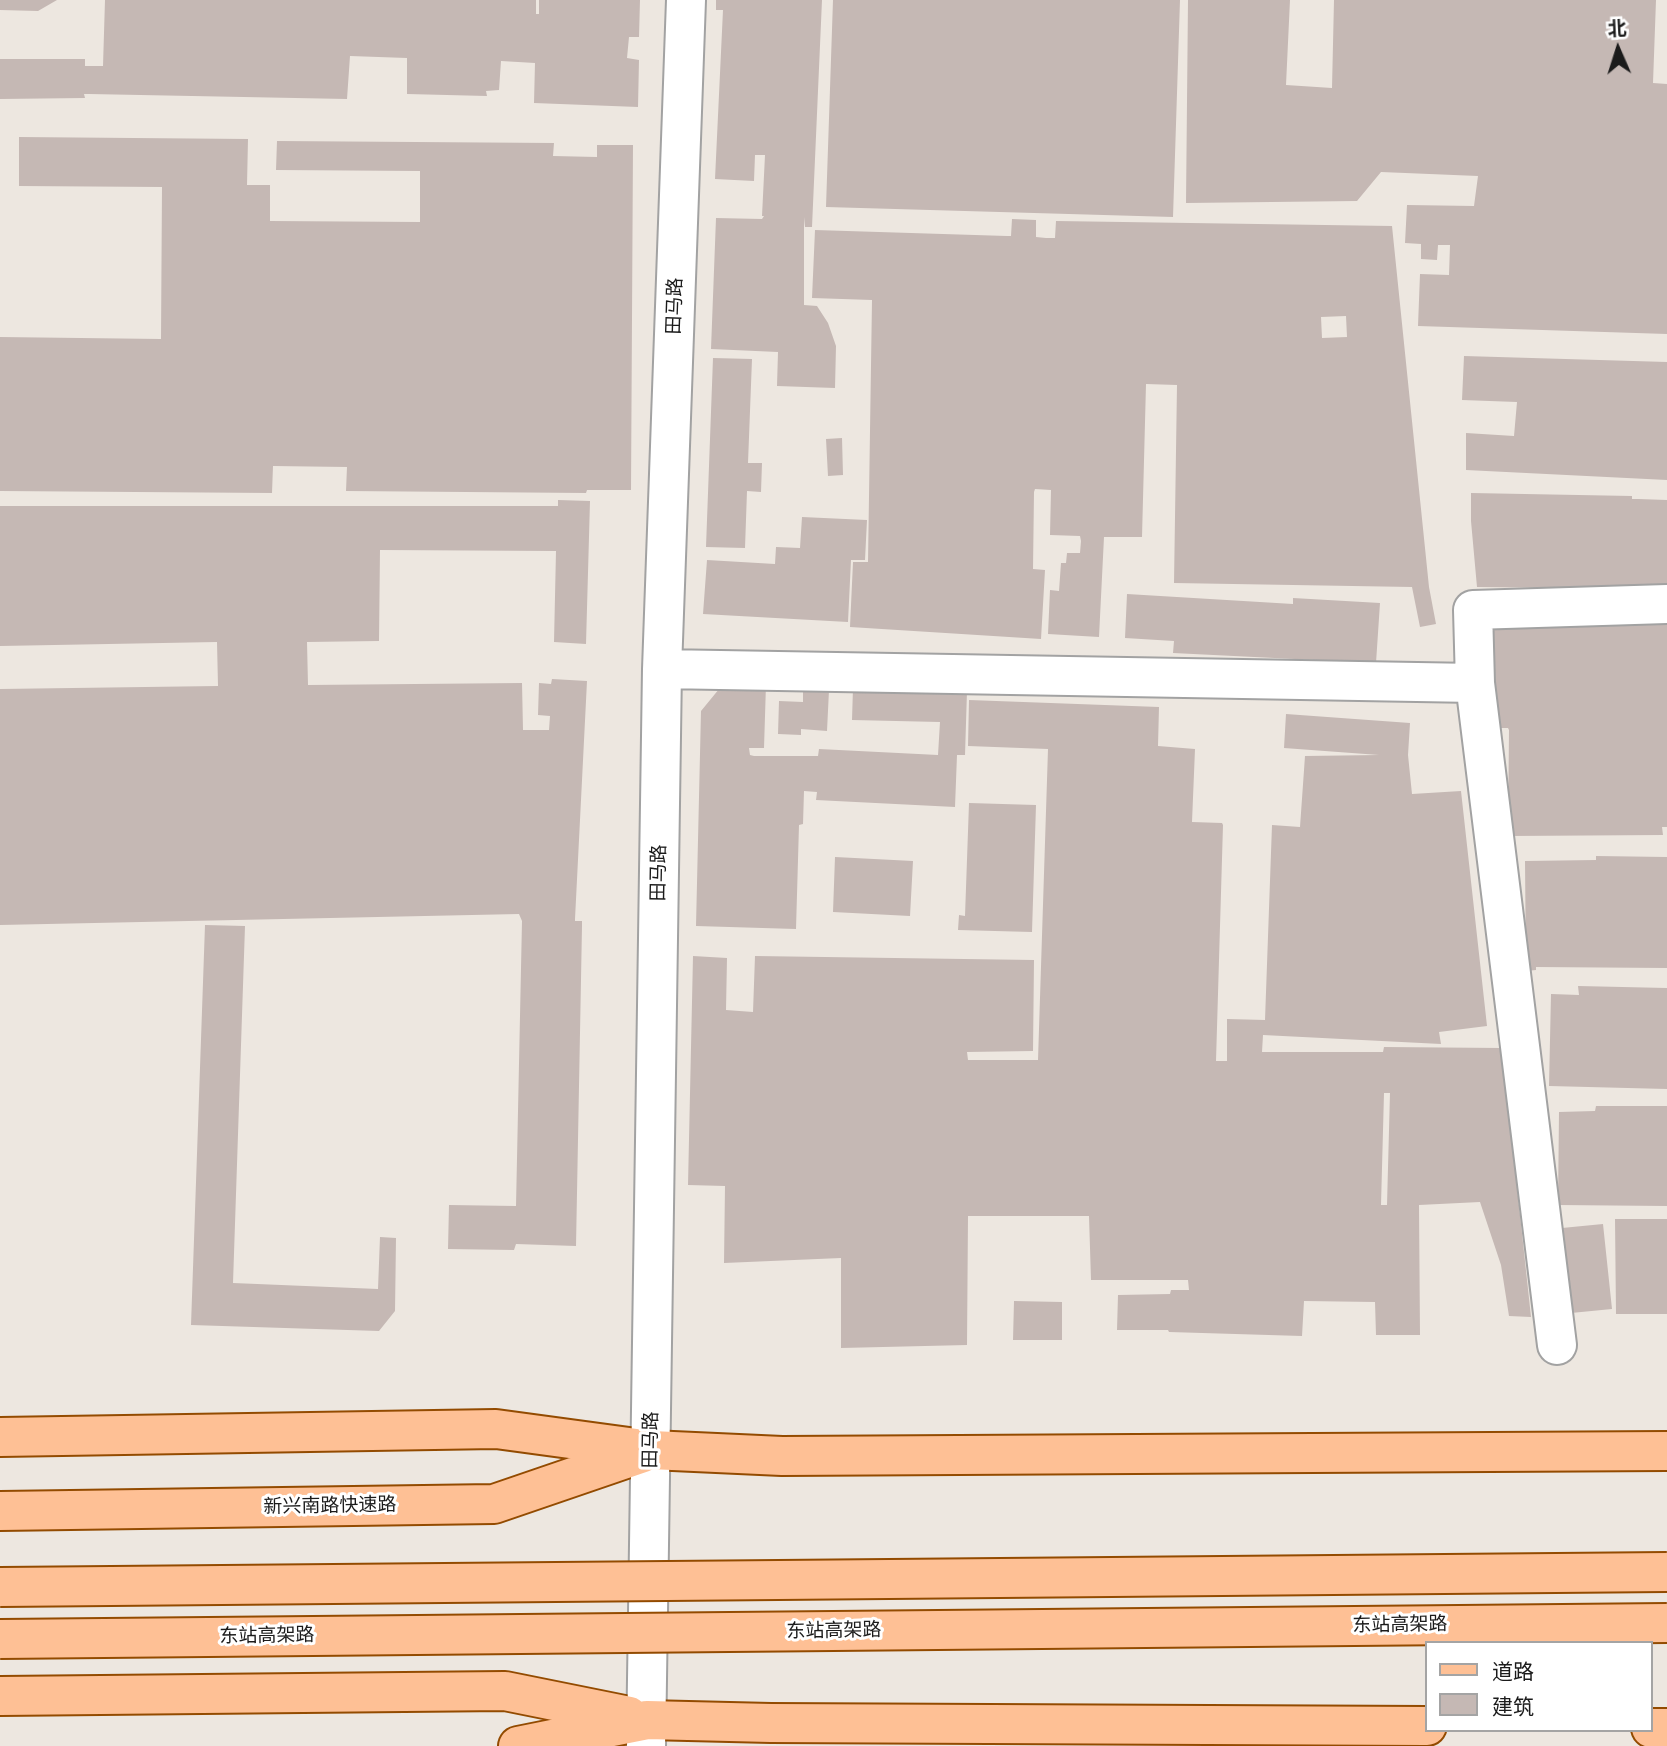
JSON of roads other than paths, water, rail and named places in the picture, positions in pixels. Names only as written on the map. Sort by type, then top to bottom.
[{"type":"main road","points":[[0,1437],[496,1429],[651,1450],[782,1456],[1667,1451]]},
{"type":"main road","name":"新兴南路快速路","points":[[0,1511],[494,1504],[651,1450]]},
{"type":"main road","points":[[0,1587],[1667,1572]]},
{"type":"main road","name":"东站高架路","points":[[0,1639],[1667,1623]]},
{"type":"main road","points":[[0,1696],[505,1691],[646,1733]]},
{"type":"main road","points":[[518,1746],[785,1723],[1426,1726]]},
{"type":"street","name":"田马路","points":[[646,1733],[662,668],[686,0]]},
{"type":"street","points":[[1557,1345],[1475,683],[1473,610],[1667,604]]},
{"type":"street","points":[[662,668],[1475,683]]}]
